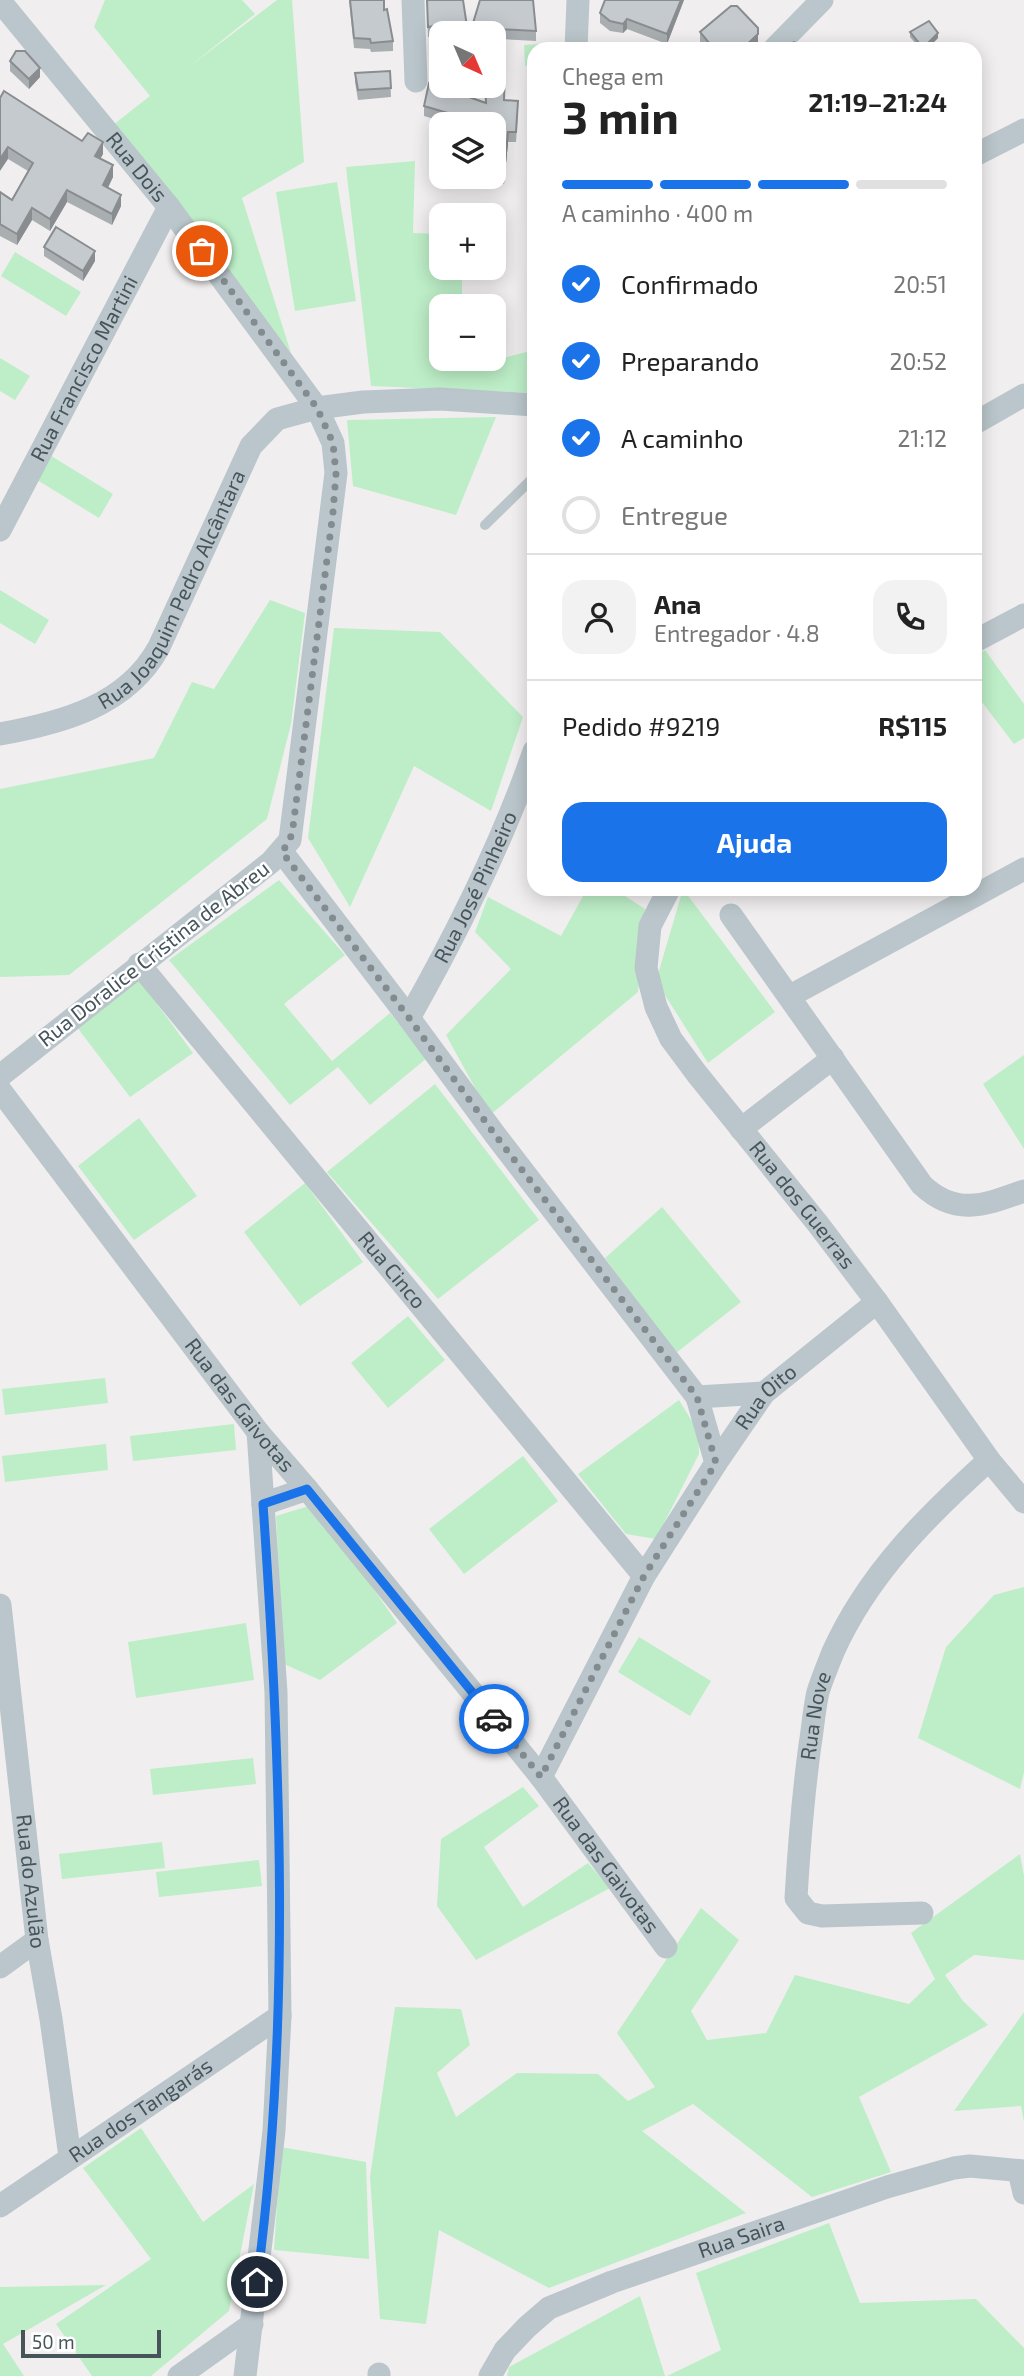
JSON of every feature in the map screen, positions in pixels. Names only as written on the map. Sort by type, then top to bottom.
[{"type":"street","points":[[413,0],[416,81]]},
{"type":"street","points":[[576,42],[578,0]]},
{"type":"street","points":[[781,42],[822,0]]},
{"type":"street","name":"Rua Dois","points":[[0,1],[169,207],[317,408]]},
{"type":"street","points":[[982,151],[1024,130]]},
{"type":"street","name":"Rua Francisco Martini","points":[[0,530],[169,207]]},
{"type":"street","points":[[982,419],[1024,395]]},
{"type":"street","name":"Rua Joaquim Pedro Alcântara","points":[[0,734],[72,718],[123,690],[139,677],[159,647],[251,446],[277,419],[317,408],[363,402],[440,399],[527,405]]},
{"type":"street","name":"Rua Doralice Cristina de Abreu","points":[[0,1076],[282,852],[290,840],[336,474],[333,443],[317,408]]},
{"type":"street","points":[[982,637],[1024,615]]},
{"type":"street","name":"Rua José Pinheiro","points":[[409,1018],[442,961],[484,874],[527,768]]},
{"type":"street","points":[[282,852],[697,1397],[716,1463]]},
{"type":"street","points":[[982,892],[1024,869]]},
{"type":"street","name":"Rua dos Guerras","points":[[665,896],[650,926],[646,968],[652,997],[671,1040],[818,1224],[989,1460],[1024,1502]]},
{"type":"street","points":[[790,996],[974,896]]},
{"type":"street","points":[[731,915],[922,1185],[936,1199],[984,1206],[1024,1191]]},
{"type":"street","name":"Rua Cinco","points":[[139,964],[644,1576]]},
{"type":"street","points":[[741,1129],[833,1058]]},
{"type":"street","name":"Rua das Gaivotas","points":[[0,1090],[258,1432],[541,1777],[666,1947]]},
{"type":"street","name":"Rua Oito","points":[[541,1777],[644,1576],[764,1393],[877,1302]]},
{"type":"street","points":[[697,1397],[764,1393]]},
{"type":"street","points":[[245,2376],[274,2131],[280,2016],[276,1692],[258,1432]]},
{"type":"street","name":"Rua Nove","points":[[922,1913],[822,1916],[808,1913],[796,1898],[803,1796],[818,1691],[857,1604],[918,1527],[989,1460]]},
{"type":"street","points":[[263,1504],[307,1489]]},
{"type":"street","name":"Rua do Azulão","points":[[0,1605],[37,1940],[70,2157]]},
{"type":"street","points":[[0,1967],[37,1940]]},
{"type":"street","name":"Rua dos Tangarás","points":[[0,2206],[280,2016]]},
{"type":"street","name":"Rua Saira","points":[[490,2376],[505,2350],[549,2308],[612,2281],[887,2187],[954,2168],[988,2167],[1022,2178]]},
{"type":"street","points":[[179,2376],[252,2324]]},
{"type":"lane","points":[[485,525],[527,484]]},
{"type":"green space","points":[[105,0],[242,0],[255,14],[190,66],[277,0],[292,0],[304,162],[242,198],[291,353],[113,125],[150,96],[94,27]]},
{"type":"green space","points":[[524,45],[527,45],[525,66]]},
{"type":"green space","points":[[415,161],[413,233],[429,234],[429,280],[462,280],[462,294],[429,294],[429,371],[506,371],[506,357],[527,352],[527,393],[371,386],[346,167]]},
{"type":"green space","points":[[337,182],[356,301],[295,311],[276,192]]},
{"type":"green space","points":[[15,252],[81,292],[66,316],[1,276]]},
{"type":"green space","points":[[0,358],[30,376],[15,400],[0,391]]},
{"type":"green space","points":[[496,417],[456,515],[353,486],[347,420]]},
{"type":"green space","points":[[48,454],[113,494],[99,518],[34,478]]},
{"type":"green space","points":[[0,590],[49,620],[35,644],[0,623]]},
{"type":"green space","points":[[270,600],[305,613],[291,724],[267,819],[69,975],[0,977],[0,789],[154,758],[192,682],[214,689]]},
{"type":"green space","points":[[334,628],[440,632],[523,717],[491,811],[414,766],[350,907],[308,838]]},
{"type":"green space","points":[[985,650],[1024,704],[1024,738],[1014,744],[982,702],[982,652]]},
{"type":"green space","points":[[279,880],[345,955],[284,1004],[332,1061],[390,1013],[427,1058],[370,1105],[338,1067],[290,1105],[169,960]]},
{"type":"green space","points":[[583,896],[625,896],[645,909],[638,992],[490,1115],[446,1035],[511,969],[475,932],[488,897],[561,936]]},
{"type":"green space","points":[[681,896],[688,896],[775,1012],[708,1063],[656,981]]},
{"type":"green space","points":[[135,974],[193,1053],[130,1097],[73,1022]]},
{"type":"green space","points":[[1024,1055],[1024,1149],[983,1084]]},
{"type":"green space","points":[[435,1084],[539,1220],[438,1299],[327,1172]]},
{"type":"green space","points":[[139,1118],[197,1196],[134,1240],[78,1166]]},
{"type":"green space","points":[[305,1183],[363,1262],[300,1306],[244,1232]]},
{"type":"green space","points":[[662,1207],[741,1302],[676,1353],[605,1258]]},
{"type":"green space","points":[[408,1316],[445,1360],[388,1408],[351,1363]]},
{"type":"green space","points":[[105,1378],[108,1403],[5,1415],[2,1389]]},
{"type":"green space","points":[[679,1400],[698,1431],[699,1454],[656,1539],[626,1534],[578,1474]]},
{"type":"green space","points":[[234,1424],[236,1450],[133,1461],[130,1436]]},
{"type":"green space","points":[[106,1444],[108,1470],[5,1482],[2,1456]]},
{"type":"green space","points":[[523,1456],[558,1501],[464,1574],[429,1529]]},
{"type":"green space","points":[[315,1504],[397,1623],[320,1680],[284,1664],[276,1516]]},
{"type":"green space","points":[[1024,1587],[1024,1772],[1020,1789],[918,1738],[946,1647],[994,1595]]},
{"type":"green space","points":[[246,1623],[254,1680],[136,1698],[128,1642]]},
{"type":"green space","points":[[639,1637],[711,1681],[690,1716],[618,1672]]},
{"type":"green space","points":[[253,1758],[256,1784],[153,1795],[150,1769]]},
{"type":"green space","points":[[523,1787],[539,1806],[484,1847],[523,1907],[588,1863],[610,1888],[476,1960],[437,1906],[441,1839]]},
{"type":"green space","points":[[162,1842],[165,1868],[62,1879],[59,1854]]},
{"type":"green space","points":[[1020,1854],[1024,1876],[1024,1960],[974,1955],[945,1975],[963,2001],[988,2025],[859,2097],[891,2172],[812,2197],[693,2104],[642,2131],[746,2213],[549,2288],[439,2230],[426,2324],[380,2319],[370,2177],[395,2007],[461,2009],[470,2045],[437,2073],[456,2117],[517,2073],[598,2074],[628,2101],[655,2087],[617,2033],[701,1908],[739,1940],[691,2011],[707,2040],[766,2033],[795,1975],[909,2004],[935,1979],[911,1933]]},
{"type":"green space","points":[[259,1860],[262,1886],[159,1897],[156,1872]]},
{"type":"green space","points":[[1024,2012],[1024,2122],[1021,2106],[954,2111]]},
{"type":"green space","points":[[141,2128],[203,2222],[254,2184],[229,2311],[151,2376],[92,2376],[56,2324],[151,2259],[83,2168]]},
{"type":"green space","points":[[281,2147],[366,2162],[369,2259],[274,2250]]},
{"type":"green space","points":[[829,2223],[860,2303],[976,2299],[1024,2348],[1024,2376],[667,2376],[721,2350],[696,2273]]},
{"type":"green space","points":[[106,2285],[3,2344],[24,2376],[0,2376],[0,2287]]},
{"type":"green space","points":[[640,2296],[665,2376],[507,2376],[509,2367]]},
{"type":"building","points":[[350,0],[384,0],[384,10],[387,9],[393,41],[371,43],[370,39],[354,38]]},
{"type":"building","points":[[427,0],[463,0],[466,21],[429,21],[428,27]]},
{"type":"building","points":[[480,0],[533,0],[536,31],[506,29],[506,21],[474,21]]},
{"type":"building","points":[[605,0],[681,0],[667,34],[627,19],[623,24],[610,21],[600,13]]},
{"type":"building","points":[[731,6],[737,6],[758,28],[758,34],[749,42],[708,42],[700,32]]},
{"type":"building","points":[[929,21],[938,33],[929,42],[918,42],[910,32]]},
{"type":"building","points":[[16,51],[25,51],[40,68],[29,79],[10,61]]},
{"type":"building","points":[[390,71],[391,88],[358,90],[355,73]]},
{"type":"building","points":[[429,83],[429,98],[472,98],[486,103],[486,98],[518,101],[516,132],[508,132],[506,153],[506,112],[444,112],[424,106]]},
{"type":"building","points":[[4,91],[82,141],[88,133],[103,142],[95,156],[113,165],[103,185],[121,195],[112,214],[67,190],[50,219],[32,208],[17,234],[0,224],[0,192],[12,200],[33,163],[8,147],[0,159],[0,98]]},
{"type":"building","points":[[56,227],[95,251],[83,271],[44,247]]},
{"type":"way so far","points":[[202,251],[317,408],[333,443],[336,474],[333,512],[293,827],[290,840],[282,852],[697,1397],[716,1463],[644,1576],[541,1777],[494,1719]]},
{"type":"route","points":[[257,2282],[274,2131],[280,2016],[276,1692],[263,1504],[307,1489],[494,1719]]}]
